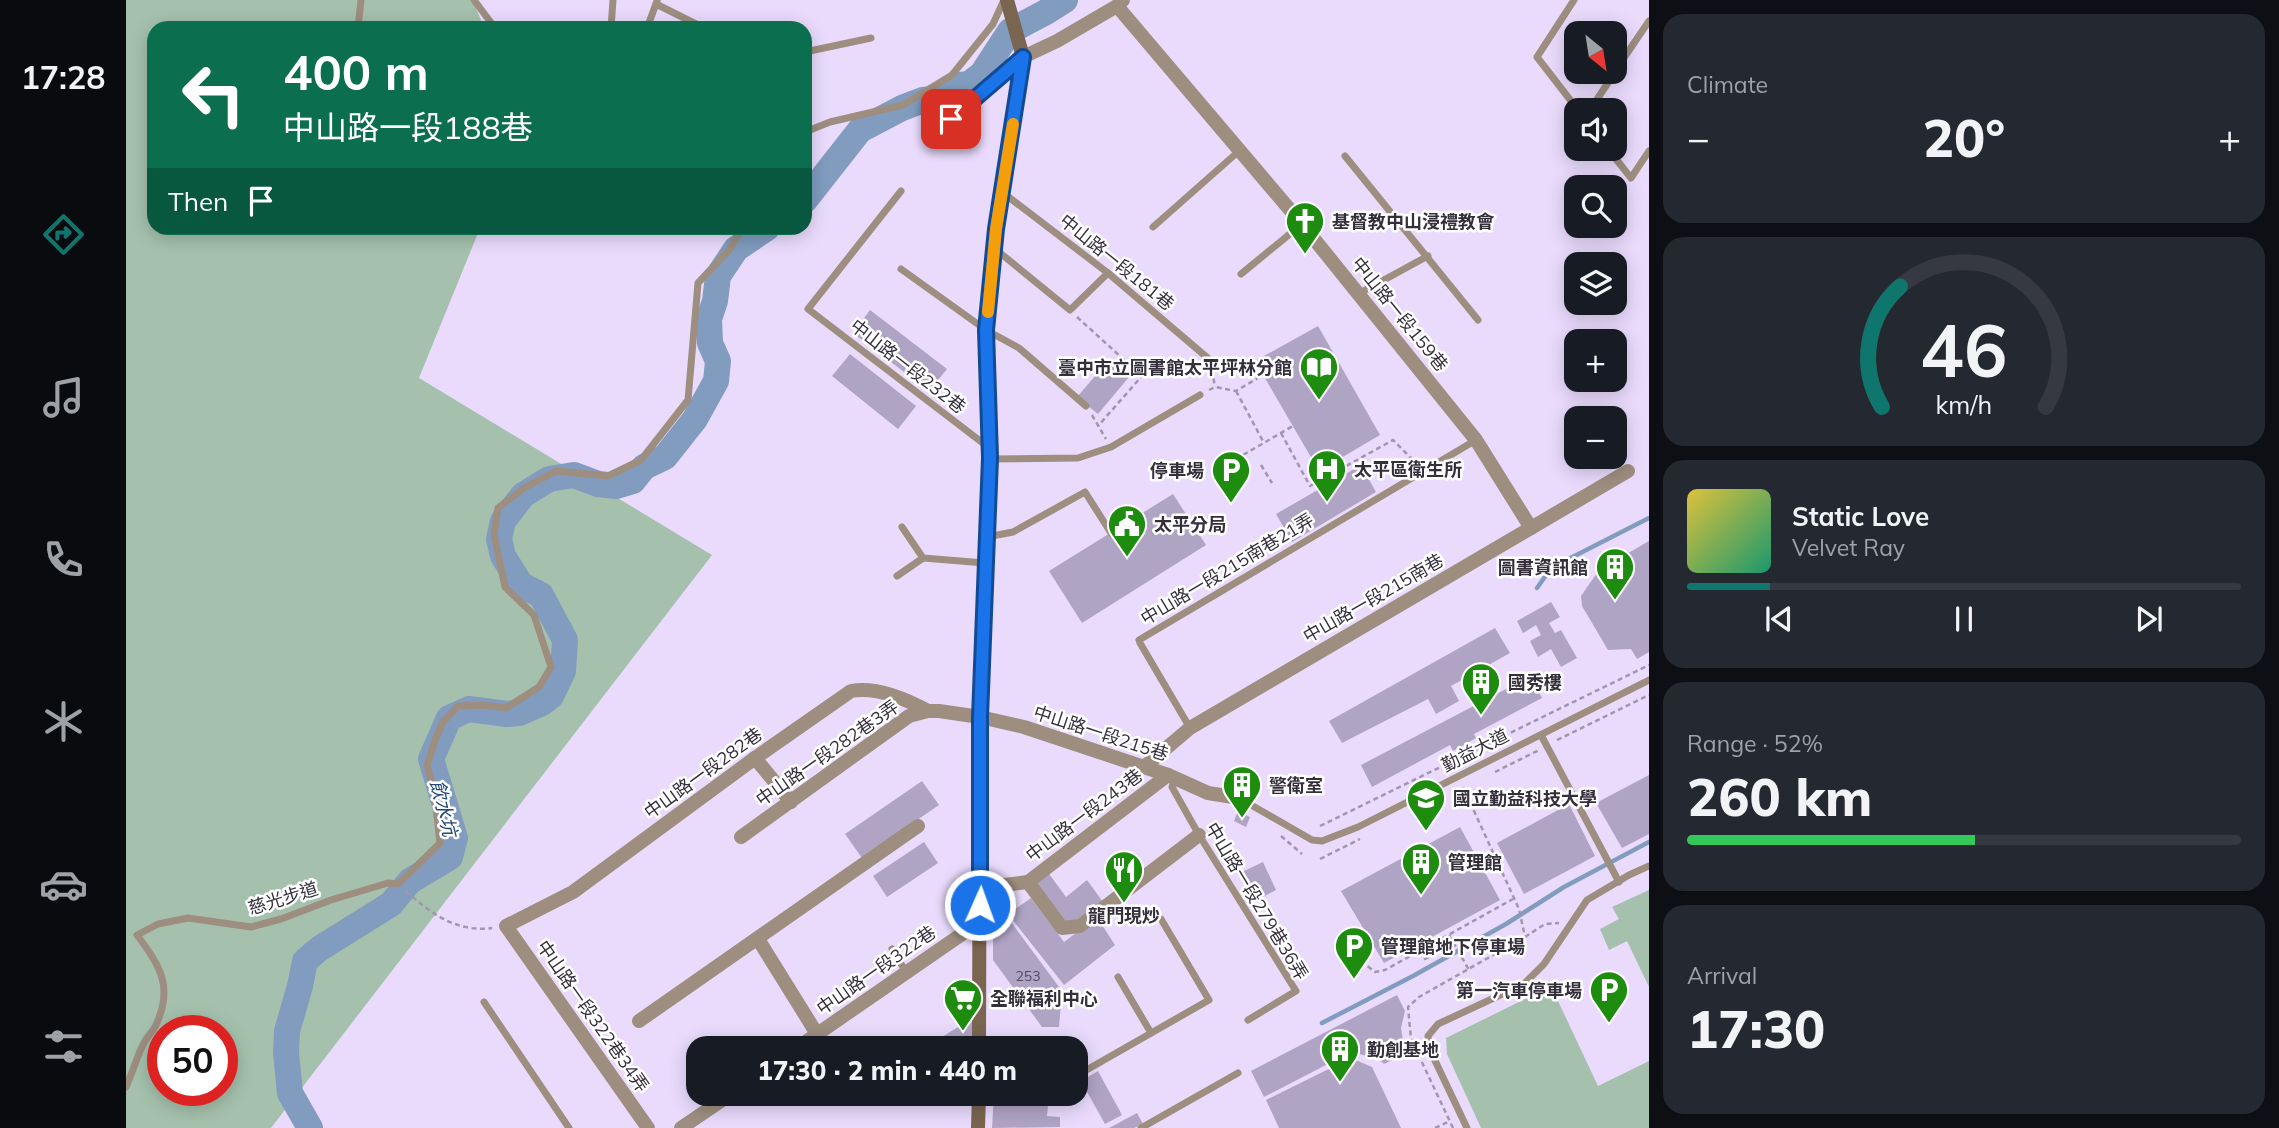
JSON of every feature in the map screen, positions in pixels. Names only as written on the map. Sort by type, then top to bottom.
[{"type":"main road","points":[[979,1036],[980,717],[990,453],[986,330],[1001,191],[1023,57],[1006,0]]},
{"type":"main road","points":[[978,1128],[979,1106]]},
{"type":"street","points":[[1023,57],[1057,41],[1120,3]]},
{"type":"street","name":"中山路一段159巷","points":[[1120,3],[1476,440],[1531,528]]},
{"type":"street","name":"中山路一段215南巷","points":[[1144,766],[1190,728],[1628,471]]},
{"type":"street","name":"中山路一段282巷","points":[[506,926],[573,892],[851,691],[866,688],[928,711]]},
{"type":"street","name":"中山路一段282巷3弄","points":[[741,837],[909,716],[928,711],[980,717]]},
{"type":"street","name":"中山路一段215巷","points":[[980,717],[1024,727],[1144,766],[1208,793],[1239,798]]},
{"type":"street","points":[[755,758],[791,802]]},
{"type":"street","name":"中山路一段243巷","points":[[981,888],[1028,882],[1171,776]]},
{"type":"street","points":[[639,1021],[918,826]]},
{"type":"street","points":[[1028,882],[1062,928],[1080,926],[1199,835]]},
{"type":"street","name":"中山路一段322巷","points":[[814,1036],[978,923]]},
{"type":"street","name":"中山路一段322巷34弄","points":[[506,926],[648,1128]]},
{"type":"street","points":[[758,939],[817,1034]]},
{"type":"street","points":[[681,1128],[713,1106]]},
{"type":"lane","points":[[359,21],[361,0]]},
{"type":"lane","points":[[474,0],[490,21]]},
{"type":"lane","points":[[611,21],[612,0]]},
{"type":"lane","points":[[812,129],[830,122],[903,105],[952,75],[993,24],[1006,0]]},
{"type":"lane","points":[[1569,98],[1537,58],[1574,0]]},
{"type":"lane","points":[[649,21],[656,2],[691,21]]},
{"type":"lane","points":[[1628,52],[1649,20]]},
{"type":"lane","points":[[812,50],[871,38]]},
{"type":"lane","points":[[934,134],[1023,57]]},
{"type":"lane","points":[[1153,227],[1239,151]]},
{"type":"lane","points":[[1618,161],[1631,178],[1649,151]]},
{"type":"lane","points":[[1345,156],[1478,320]]},
{"type":"lane","name":"中山路一段232巷","points":[[901,191],[808,309],[990,453]]},
{"type":"lane","name":"中山路一段181巷","points":[[1001,191],[1108,273],[1210,360]]},
{"type":"lane","points":[[1241,274],[1302,225]]},
{"type":"lane","name":"慈光步道","points":[[126,1087],[145,1042],[155,1027],[165,992],[162,976],[153,956],[137,936],[158,924],[188,918],[251,927],[388,883],[398,884],[440,843],[434,790],[428,766],[443,722],[458,706],[506,708],[539,687],[551,667],[534,615],[505,587],[494,534],[498,508],[524,488],[555,471],[608,476],[641,460],[688,400],[698,283],[730,249],[738,235]]},
{"type":"lane","points":[[994,247],[1070,310],[1108,273]]},
{"type":"lane","points":[[1357,295],[1428,256]]},
{"type":"lane","points":[[901,269],[986,330],[1019,348],[1086,406]]},
{"type":"lane","points":[[990,453],[1078,457],[1111,447],[1200,395]]},
{"type":"lane","name":"中山路一段215南巷21弄","points":[[1190,728],[1139,641],[1476,440]]},
{"type":"lane","points":[[986,537],[1013,532],[1085,492],[1111,533]]},
{"type":"lane","points":[[902,527],[923,558]]},
{"type":"lane","points":[[897,576],[923,558],[985,563]]},
{"type":"lane","name":"勤益大道","points":[[1239,798],[1312,840],[1322,841],[1358,827],[1649,680]]},
{"type":"lane","points":[[1541,735],[1619,882]]},
{"type":"lane","name":"中山路一段279巷36弄","points":[[1171,776],[1172,787],[1199,835],[1296,991],[1248,1020]]},
{"type":"lane","points":[[1467,1128],[1430,1050],[1428,1035],[1438,1024],[1524,984],[1544,964],[1587,900],[1649,866]]},
{"type":"lane","points":[[1088,1069],[1209,1000],[1161,919]]},
{"type":"lane","points":[[891,949],[906,972]]},
{"type":"lane","points":[[1118,977],[1151,1033]]},
{"type":"lane","points":[[484,1002],[569,1128]]},
{"type":"lane","points":[[1141,1128],[1238,1073]]},
{"type":"path","points":[[1070,310],[1142,376],[1098,426]]},
{"type":"path","points":[[1210,360],[1215,387]]},
{"type":"path","points":[[1200,395],[1215,387],[1236,391],[1263,375]]},
{"type":"path","points":[[1236,391],[1264,443]]},
{"type":"path","points":[[1086,406],[1111,447]]},
{"type":"path","points":[[1236,459],[1293,426]]},
{"type":"path","points":[[1281,433],[1310,486],[1393,440],[1424,471]]},
{"type":"path","points":[[1261,465],[1272,483]]},
{"type":"path","points":[[1320,827],[1649,665]]},
{"type":"path","points":[[1487,775],[1649,695]]},
{"type":"path","points":[[1463,787],[1519,909],[1521,925]]},
{"type":"path","points":[[1320,859],[1367,835]]},
{"type":"path","points":[[407,892],[427,911],[459,927],[483,929],[506,926]]},
{"type":"path","points":[[1354,946],[1366,965],[1375,972],[1385,970],[1513,899]]},
{"type":"path","points":[[1525,937],[1545,924],[1559,923]]},
{"type":"path","points":[[1449,935],[1469,970]]},
{"type":"path","points":[[1420,951],[1425,959],[1454,944]]},
{"type":"path","points":[[1435,1128],[1450,1121],[1444,1128]]},
{"type":"green space","points":[[126,0],[473,0],[481,21],[147,21],[147,235],[477,235],[419,378],[712,555],[271,1128],[126,1128]]},
{"type":"green space","points":[[1649,890],[1649,987],[1627,941],[1609,950],[1600,929],[1619,919],[1612,907]]},
{"type":"green space","points":[[1551,986],[1598,1086],[1649,1061],[1649,1128],[1481,1128],[1447,1054],[1446,1038]]},
{"type":"building","points":[[870,310],[947,369],[929,391],[853,333]]},
{"type":"building","name":"臺中市立圖書館太平坪林分館","points":[[1318,326],[1380,435],[1319,471],[1255,361]]},
{"type":"building","points":[[850,354],[916,406],[898,429],[832,376]]},
{"type":"building","points":[[1109,360],[1129,377],[1098,414],[1077,397]]},
{"type":"building","name":"太平區衛生所","points":[[1361,465],[1376,492],[1292,542],[1276,514]]},
{"type":"building","name":"太平分局","points":[[1173,494],[1206,545],[1082,623],[1049,571]]},
{"type":"building","name":"圖書資訊館","points":[[1649,541],[1649,652],[1637,659],[1631,649],[1608,650],[1582,606],[1581,596],[1599,570]]},
{"type":"building","points":[[1551,602],[1560,617],[1549,623],[1555,633],[1561,630],[1577,658],[1561,667],[1551,649],[1538,657],[1530,641],[1541,635],[1536,625],[1523,633],[1517,621]]},
{"type":"building","points":[[1495,628],[1510,653],[1451,686],[1459,701],[1436,714],[1428,699],[1342,743],[1329,721]]},
{"type":"building","name":"國秀樓","points":[[1531,676],[1542,698],[1474,734],[1476,738],[1453,751],[1450,745],[1372,787],[1361,765]]},
{"type":"building","points":[[1649,775],[1649,834],[1622,848],[1596,803]]},
{"type":"building","points":[[922,781],[939,805],[862,858],[845,834]]},
{"type":"building","points":[[1569,804],[1595,856],[1524,894],[1497,843]]},
{"type":"building","name":"警衛室","points":[[1238,811],[1250,817],[1246,827],[1234,821]]},
{"type":"building","name":"管理館","points":[[1460,827],[1500,900],[1384,963],[1341,891]]},
{"type":"building","points":[[924,842],[938,863],[887,897],[873,876]]},
{"type":"building","points":[[1263,862],[1276,890],[1259,899],[1240,873]]},
{"type":"building","points":[[1047,871],[1066,897],[1087,880],[1103,902],[1077,922],[1060,921],[1032,883]]},
{"type":"building","points":[[1031,898],[1064,942],[1097,917],[1115,945],[1064,985],[1008,914]]},
{"type":"building","points":[[1008,918],[1062,991],[1059,1027],[1042,1027],[993,960],[993,928]]},
{"type":"building","points":[[1397,995],[1405,1011],[1401,1028],[1405,1054],[1384,1064],[1379,1059],[1351,1052],[1264,1097],[1251,1071]]},
{"type":"building","points":[[976,1016],[974,1036],[944,1036]]},
{"type":"building","name":"勤創基地","points":[[1351,1058],[1372,1067],[1401,1128],[1279,1128],[1266,1100]]},
{"type":"building","points":[[1098,1071],[1122,1115],[1105,1124],[1088,1094],[1088,1077]]},
{"type":"building","points":[[993,1106],[1048,1106],[1047,1116],[1060,1117],[1060,1127],[992,1128]]},
{"type":"building","points":[[1137,1113],[1143,1124],[1134,1128],[1109,1128]]},
{"type":"waterway","name":"飲水坑","points":[[812,191],[860,130],[902,108],[923,100],[942,98],[960,85],[969,84],[982,74],[1010,31],[1065,0]]},
{"type":"waterway","name":"飲水坑","points":[[310,1128],[290,1093],[286,1053],[287,1031],[305,961],[319,949],[391,904],[410,881],[450,857],[455,838],[431,759],[449,718],[469,709],[519,713],[551,696],[563,671],[565,640],[541,595],[521,585],[503,556],[499,539],[503,521],[523,495],[549,479],[574,475],[598,484],[616,486],[633,481],[644,467],[665,457],[695,419],[716,381],[718,361],[710,343],[709,319],[715,301],[718,276],[736,249],[757,235]]},
{"type":"waterway","points":[[1537,588],[1551,568],[1649,518]]},
{"type":"waterway","points":[[1322,1023],[1413,976],[1506,924],[1564,887],[1649,842]]},
{"type":"slow traffic","points":[[988,312],[1001,191],[1013,124]]},
{"type":"place","name":"基督教中山浸禮教會","points":[[1305,255]]},
{"type":"place","name":"臺中市立圖書館太平坪林分館","points":[[1319,401]]},
{"type":"place","name":"太平區衛生所","points":[[1327,503]]},
{"type":"place","name":"停車場","points":[[1231,504]]},
{"type":"place","name":"太平分局","points":[[1127,558]]},
{"type":"place","name":"圖書資訊館","points":[[1615,601]]},
{"type":"place","name":"國秀樓","points":[[1481,716]]},
{"type":"place","name":"警衛室","points":[[1242,819]]},
{"type":"place","name":"國立勤益科技大學","points":[[1426,832]]},
{"type":"place","name":"管理館","points":[[1421,896]]},
{"type":"place","name":"龍門現炒","points":[[1124,904]]},
{"type":"place","name":"管理館地下停車場","points":[[1354,980]]},
{"type":"place","name":"第一汽車停車場","points":[[1609,1024]]},
{"type":"place","name":"全聯福利中心","points":[[963,1032]]},
{"type":"place","name":"勤創基地","points":[[1340,1083]]},
{"type":"route","points":[[951,119],[1023,57],[1001,191],[986,330],[990,458],[980,717],[980,905]]}]
